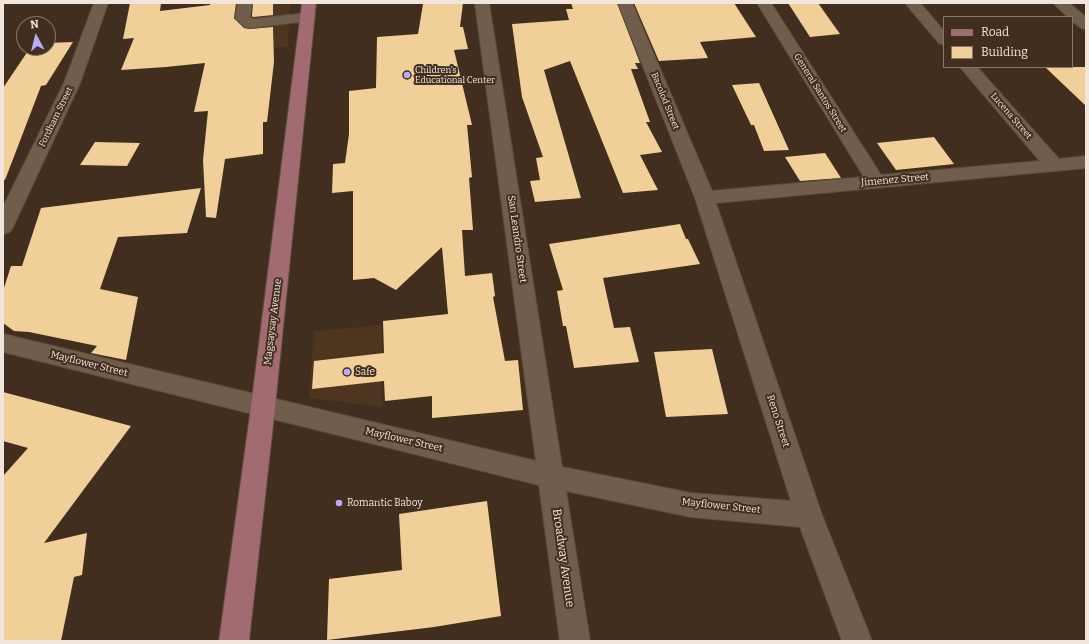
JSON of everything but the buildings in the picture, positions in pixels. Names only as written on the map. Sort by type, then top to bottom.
[{"type":"main road","name":"Magsaysay Avenue","points":[[234,641],[263,407],[308,10]]},
{"type":"street","name":"Fordham Street","points":[[3,227],[72,83],[101,3]]},
{"type":"street","points":[[245,3],[242,18],[250,24],[308,10]]},
{"type":"street","name":"San Leandro Street","points":[[482,3],[551,476]]},
{"type":"street","name":"Bacolod Street","points":[[625,3],[705,198]]},
{"type":"street","name":"General Santos Street","points":[[764,3],[876,182]]},
{"type":"street","points":[[912,3],[943,39]]},
{"type":"street","points":[[1060,3],[1086,26]]},
{"type":"street","name":"Lucena Street","points":[[969,68],[1054,165]]},
{"type":"street","name":"Jimenez Street","points":[[705,198],[1086,162]]},
{"type":"street","name":"Reno Street","points":[[705,198],[809,515],[857,641]]},
{"type":"street","name":"Mayflower Street","points":[[3,343],[551,476],[691,505],[809,515]]},
{"type":"street","name":"Broadway Avenue","points":[[551,476],[575,641]]},
{"type":"shaded area","points":[[206,3],[290,3],[288,47],[203,52]]},
{"type":"shaded area","points":[[382,325],[382,407],[309,398],[314,331]]},
{"type":"place","name":"Children's Educational Center","points":[[407,75]]},
{"type":"place","name":"Safe","points":[[347,372]]},
{"type":"place","name":"Romantic Baboy","points":[[339,503]]}]
